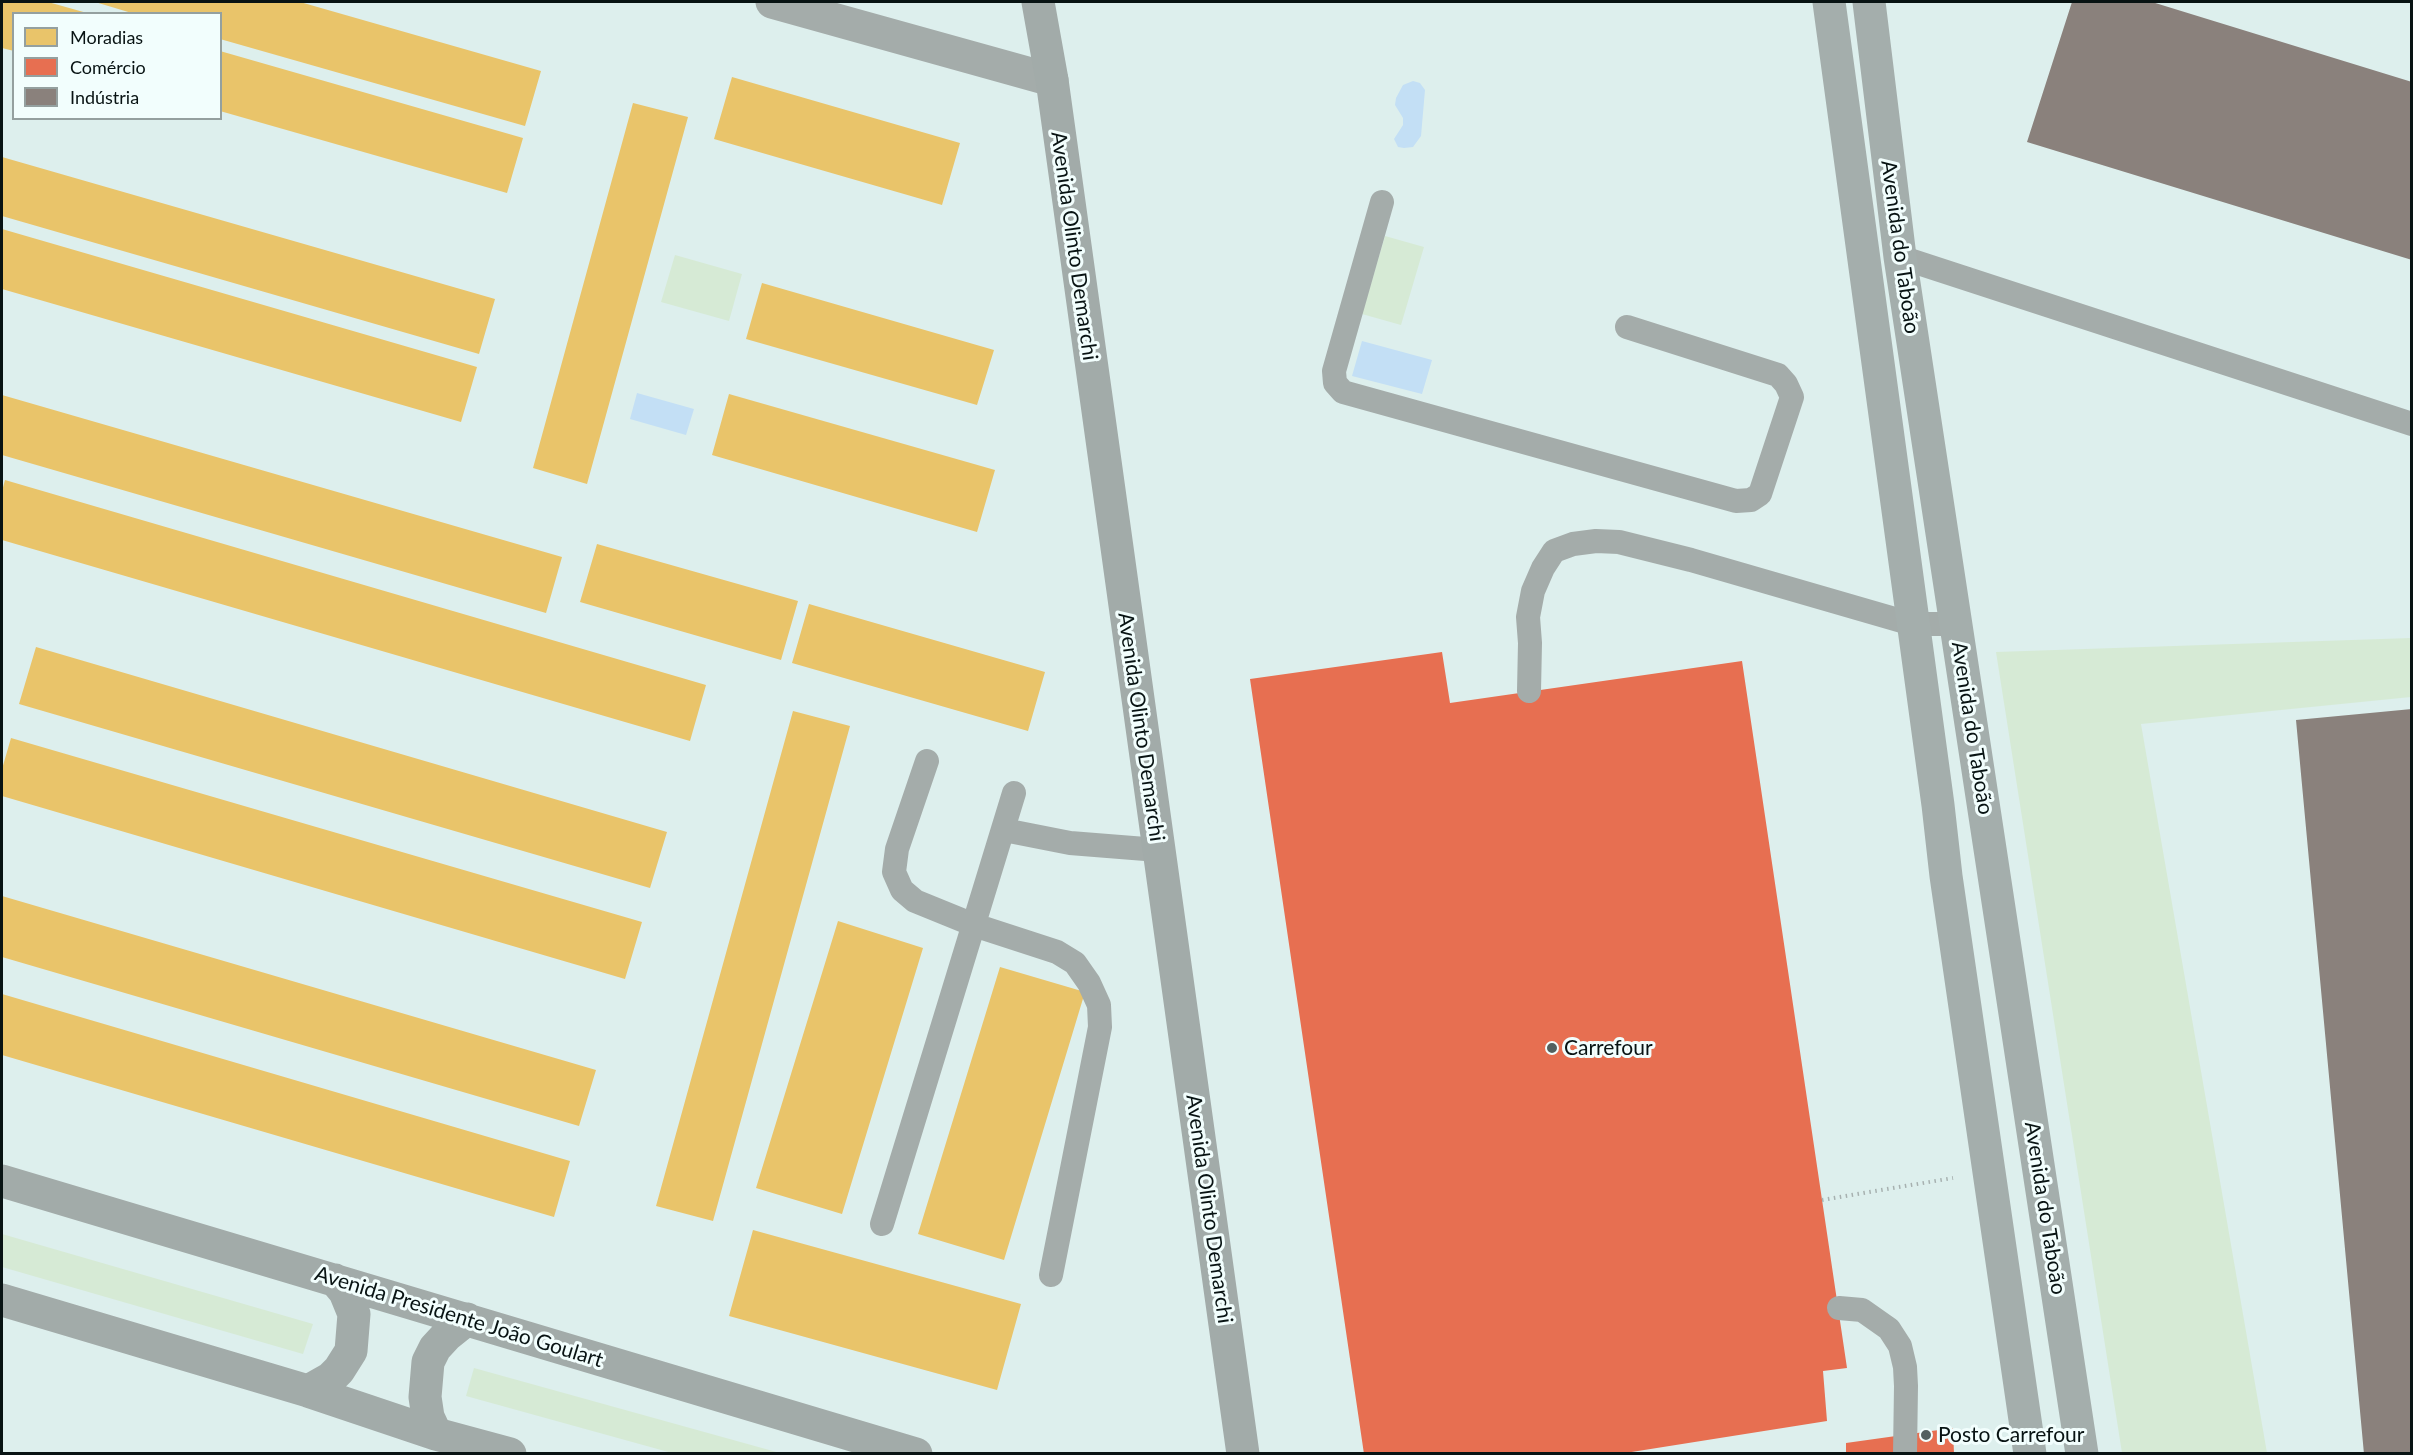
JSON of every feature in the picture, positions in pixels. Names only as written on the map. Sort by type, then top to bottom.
[{"type":"main road","name":"Avenida do Taboão","points":[[1828,2],[1946,876],[2030,1454]]},
{"type":"main road","name":"Avenida do Taboão","points":[[1869,2],[1900,257],[2082,1454]]},
{"type":"street","points":[[772,2],[1052,80]]},
{"type":"street","name":"Avenida Olinto Demarchi","points":[[1038,2],[1052,80],[1243,1454]]},
{"type":"street","name":"Avenida Presidente João Goulart","points":[[2,1181],[916,1454]]},
{"type":"street","points":[[308,1391],[331,1378],[351,1351],[354,1314],[345,1292],[335,1280]]},
{"type":"street","points":[[2,1300],[308,1391],[436,1434],[510,1454]]},
{"type":"street","points":[[436,1434],[428,1418],[425,1397],[428,1362],[435,1348],[467,1319]]},
{"type":"lane","points":[[1382,201],[1334,371],[1335,383],[1343,392],[1736,501],[1751,500],[1760,494],[1792,397],[1786,384],[1778,375],[1627,327]]},
{"type":"lane","points":[[1900,257],[2412,424]]},
{"type":"lane","points":[[1529,691],[1528,617],[1533,591],[1543,568],[1554,551],[1573,544],[1596,541],[1619,542],[1912,624],[1956,624]]},
{"type":"lane","points":[[927,761],[897,849],[894,872],[902,890],[915,901],[974,925],[1057,952],[1075,963],[1089,983],[1100,1005],[1100,1028],[1051,1275]]},
{"type":"lane","points":[[882,1224],[1014,793]]},
{"type":"lane","points":[[1004,830],[1070,843],[1158,850]]},
{"type":"lane","points":[[1839,1308],[1862,1310],[1889,1329],[1900,1346],[1905,1367],[1906,1386],[1905,1454]]},
{"type":"path","points":[[1822,1200],[1989,1172]]},
{"type":"green space","points":[[1385,236],[1424,247],[1401,325],[1362,314]]},
{"type":"green space","points":[[675,255],[742,274],[729,321],[661,302]]},
{"type":"green space","points":[[2411,638],[2411,697],[2141,724],[2267,1453],[2122,1453],[1996,652]]},
{"type":"green space","points":[[2,1234],[313,1324],[303,1354],[2,1267]]},
{"type":"green space","points":[[474,1368],[780,1453],[672,1453],[466,1396]]},
{"type":"water","points":[[1413,81],[1420,83],[1425,90],[1421,136],[1413,147],[1398,147],[1394,139],[1403,125],[1403,118],[1395,105],[1396,98],[1403,85]]},
{"type":"water","points":[[1362,341],[1432,360],[1422,394],[1352,376]]},
{"type":"water","points":[[637,393],[694,409],[686,435],[630,419]]},
{"type":"building: Moradias","points":[[2,2],[48,2],[83,12],[12,12],[12,50],[2,48]]},
{"type":"building: Moradias","points":[[95,2],[300,2],[541,71],[525,126],[222,40],[222,12],[128,12]]},
{"type":"building: Moradias","points":[[222,52],[523,138],[507,193],[222,112]]},
{"type":"building: Moradias","points":[[732,77],[960,143],[942,205],[714,139]]},
{"type":"building: Moradias","points":[[633,103],[688,117],[587,484],[533,468]]},
{"type":"building: Moradias","points":[[2,157],[495,299],[479,354],[2,216]]},
{"type":"building: Moradias","points":[[2,229],[477,367],[461,422],[2,289]]},
{"type":"building: Moradias","points":[[762,283],[994,350],[977,405],[746,339]]},
{"type":"building: Moradias","points":[[729,394],[995,470],[977,532],[712,455]]},
{"type":"building: Moradias","points":[[2,395],[562,557],[546,613],[2,455]]},
{"type":"building: Moradias","points":[[5,480],[706,685],[690,741],[2,540],[2,491]]},
{"type":"building: Moradias","points":[[597,544],[798,601],[781,660],[580,602]]},
{"type":"building: Moradias","points":[[809,604],[1045,672],[1028,731],[792,663]]},
{"type":"building: Moradias","points":[[36,647],[667,832],[650,888],[19,704]]},
{"type":"building: Moradias","points":[[793,711],[850,726],[713,1221],[656,1206]]},
{"type":"building: Moradias","points":[[11,738],[642,922],[625,979],[2,796],[2,769]]},
{"type":"building: Moradias","points":[[2,896],[596,1070],[579,1126],[2,957]]},
{"type":"building: Moradias","points":[[838,921],[923,948],[842,1214],[756,1188]]},
{"type":"building: Moradias","points":[[1000,967],[1085,992],[1004,1260],[918,1234]]},
{"type":"building: Moradias","points":[[2,994],[570,1161],[554,1217],[2,1055]]},
{"type":"building: Moradias","points":[[753,1230],[1021,1304],[997,1390],[729,1316]]},
{"type":"building: Comércio","name":"Carrefour","points":[[1442,652],[1450,703],[1742,661],[1847,1368],[1823,1371],[1827,1421],[1619,1454],[1364,1454],[1250,679]]},
{"type":"building: Comércio","name":"Posto Carrefour","points":[[1953,1428],[1954,1454],[1846,1454],[1846,1443]]},
{"type":"building: Indústria","points":[[2072,2],[2152,2],[2412,82],[2412,260],[2027,142]]},
{"type":"building: Indústria","points":[[2412,709],[2412,1454],[2364,1454],[2296,720]]},
{"type":"place","name":"Carrefour","points":[[1552,1048]]},
{"type":"place","name":"Posto Carrefour","points":[[1926,1435]]}]
